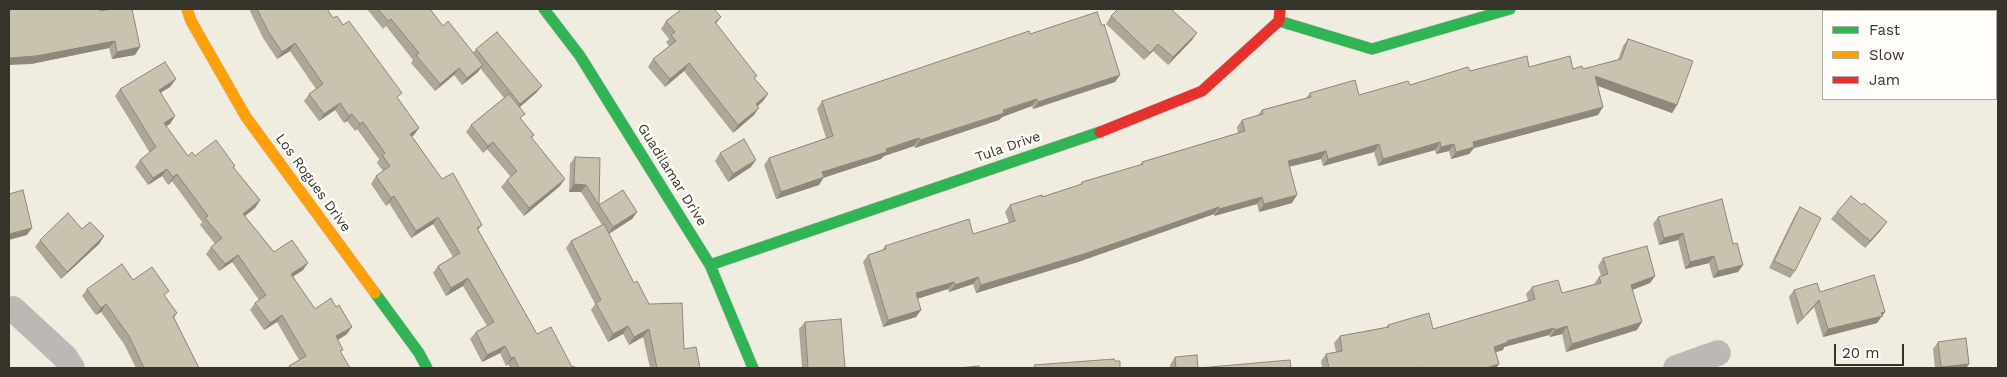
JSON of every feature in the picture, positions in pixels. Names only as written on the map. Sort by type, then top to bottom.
[{"type":"street","name":"Los Rogues Drive","points":[[187,9],[246,117],[427,368]]},
{"type":"street","name":"Guadilamar Drive","points":[[544,9],[580,56],[710,265],[753,368]]},
{"type":"street","points":[[1280,9],[1280,21],[1372,49],[1510,9]]},
{"type":"street","name":"Tula Drive","points":[[710,265],[1119,125],[1202,92],[1280,21]]},
{"type":"street","points":[[13,309],[65,356],[72,368]]},
{"type":"street","points":[[1676,368],[1718,353]]},
{"type":"building","points":[[9,9],[99,9],[100,11],[132,9],[140,47],[117,52],[115,41],[36,56],[9,58]]},
{"type":"building","points":[[257,9],[327,9],[333,18],[337,16],[343,25],[349,21],[402,93],[397,97],[419,128],[410,134],[442,179],[453,173],[482,225],[477,228],[537,334],[551,327],[572,367],[574,366],[575,368],[519,368],[514,357],[511,358],[505,346],[487,355],[476,332],[494,322],[468,278],[451,288],[438,266],[460,253],[438,217],[416,231],[394,196],[391,198],[376,176],[390,166],[382,155],[385,153],[363,122],[360,124],[352,114],[349,116],[340,103],[324,114],[309,94],[323,84],[295,43],[282,52],[268,31]]},
{"type":"building","points":[[378,9],[430,9],[443,26],[448,21],[483,65],[467,78],[459,68],[440,84],[416,55],[419,53],[391,19],[388,21]]},
{"type":"building","points":[[682,9],[714,9],[721,17],[715,22],[757,76],[754,78],[768,94],[756,104],[759,108],[738,125],[689,63],[670,79],[653,59],[676,41],[671,35],[675,32],[666,21]]},
{"type":"building","points":[[1118,9],[1171,9],[1197,33],[1173,57],[1158,44],[1150,53],[1111,16]]},
{"type":"building","points":[[1097,12],[1102,26],[1104,24],[1120,75],[1038,102],[1037,99],[1003,110],[1004,113],[886,149],[887,152],[822,172],[824,177],[781,192],[769,158],[833,136],[822,101],[1029,31],[1030,34]]},
{"type":"building","points":[[497,32],[542,86],[520,104],[476,49]]},
{"type":"building","points":[[1628,39],[1693,61],[1677,105],[1595,76],[1603,107],[1473,142],[1474,147],[1456,152],[1454,144],[1441,147],[1440,142],[1383,159],[1379,144],[1328,159],[1326,151],[1288,161],[1297,195],[1264,204],[1262,197],[1219,209],[1219,207],[1084,254],[981,285],[978,277],[955,285],[954,282],[916,293],[921,310],[888,320],[868,255],[886,249],[885,246],[969,219],[973,234],[1015,221],[1010,205],[1042,195],[1042,197],[1082,184],[1082,182],[1143,164],[1142,162],[1245,131],[1242,120],[1263,114],[1262,110],[1311,97],[1310,93],[1355,80],[1359,95],[1408,81],[1410,85],[1468,67],[1470,71],[1527,56],[1529,67],[1570,56],[1573,69],[1582,66],[1583,69],[1621,59]]},
{"type":"building","points":[[165,62],[176,79],[159,90],[175,116],[164,123],[188,156],[192,152],[195,156],[216,140],[235,166],[233,167],[260,200],[243,214],[274,252],[292,240],[308,263],[291,274],[315,309],[331,298],[336,307],[339,305],[352,327],[336,336],[343,350],[340,351],[350,368],[291,368],[289,366],[306,356],[282,315],[270,323],[255,303],[266,295],[238,255],[225,264],[211,247],[222,238],[205,218],[208,216],[177,174],[173,177],[167,169],[153,178],[140,160],[156,147],[120,89]]},
{"type":"building","points":[[509,94],[525,114],[520,118],[534,135],[531,137],[565,179],[529,208],[507,180],[517,171],[493,142],[488,146],[471,125]]},
{"type":"building","points":[[744,139],[756,160],[733,174],[720,153]]},
{"type":"building","points":[[575,157],[600,158],[599,205],[623,190],[637,212],[613,227],[586,185],[574,184]]},
{"type":"building","points":[[23,190],[32,228],[9,234],[9,194]]},
{"type":"building","points":[[1851,196],[1862,205],[1864,203],[1887,222],[1870,241],[1837,212]]},
{"type":"building","points":[[1722,199],[1733,244],[1737,243],[1743,265],[1718,271],[1714,256],[1690,262],[1683,233],[1664,238],[1658,217]]},
{"type":"building","points":[[1800,207],[1821,218],[1795,271],[1774,261]]},
{"type":"building","points":[[68,213],[82,229],[90,222],[104,236],[67,272],[40,240]]},
{"type":"building","points":[[604,224],[634,283],[637,281],[649,304],[682,303],[684,349],[696,347],[700,368],[657,368],[649,329],[634,337],[628,326],[613,334],[596,303],[601,300],[571,241]]},
{"type":"building","points":[[1647,246],[1655,276],[1631,285],[1642,322],[1572,344],[1567,326],[1507,341],[1494,347],[1499,364],[1486,368],[1329,368],[1326,354],[1342,351],[1340,336],[1389,327],[1388,325],[1429,313],[1433,329],[1535,299],[1532,287],[1558,280],[1562,293],[1601,283],[1599,277],[1608,274],[1603,258]]},
{"type":"building","points":[[122,264],[133,280],[152,267],[169,291],[164,295],[177,313],[173,316],[199,368],[144,368],[129,336],[106,304],[101,308],[87,289]]},
{"type":"building","points":[[1874,275],[1885,312],[1881,313],[1883,316],[1828,329],[1819,300],[1803,318],[1794,290],[1817,283],[1820,292]]},
{"type":"building","points":[[841,319],[845,368],[808,368],[805,322]]},
{"type":"building","points":[[1966,338],[1969,364],[1941,367],[1938,342]]},
{"type":"building","points":[[1197,355],[1198,368],[1176,368],[1175,357]]},
{"type":"building","points":[[1114,359],[1115,361],[1120,361],[1120,368],[1035,368],[1034,365]]},
{"type":"building","points":[[1290,360],[1291,368],[1198,368]]},
{"type":"building","points":[[979,366],[979,368],[958,368]]},
{"type":"traffic: fast","points":[[544,9],[580,56],[710,265],[753,368]]},
{"type":"traffic: fast","points":[[1279,21],[1372,49],[1510,9]]},
{"type":"traffic: fast","points":[[710,265],[1100,132]]},
{"type":"traffic: fast","points":[[375,293],[419,353],[427,368]]},
{"type":"traffic: slow","points":[[187,9],[191,21],[246,117],[375,293]]},
{"type":"traffic: jam","points":[[1100,132],[1202,91],[1279,21],[1280,9]]}]
